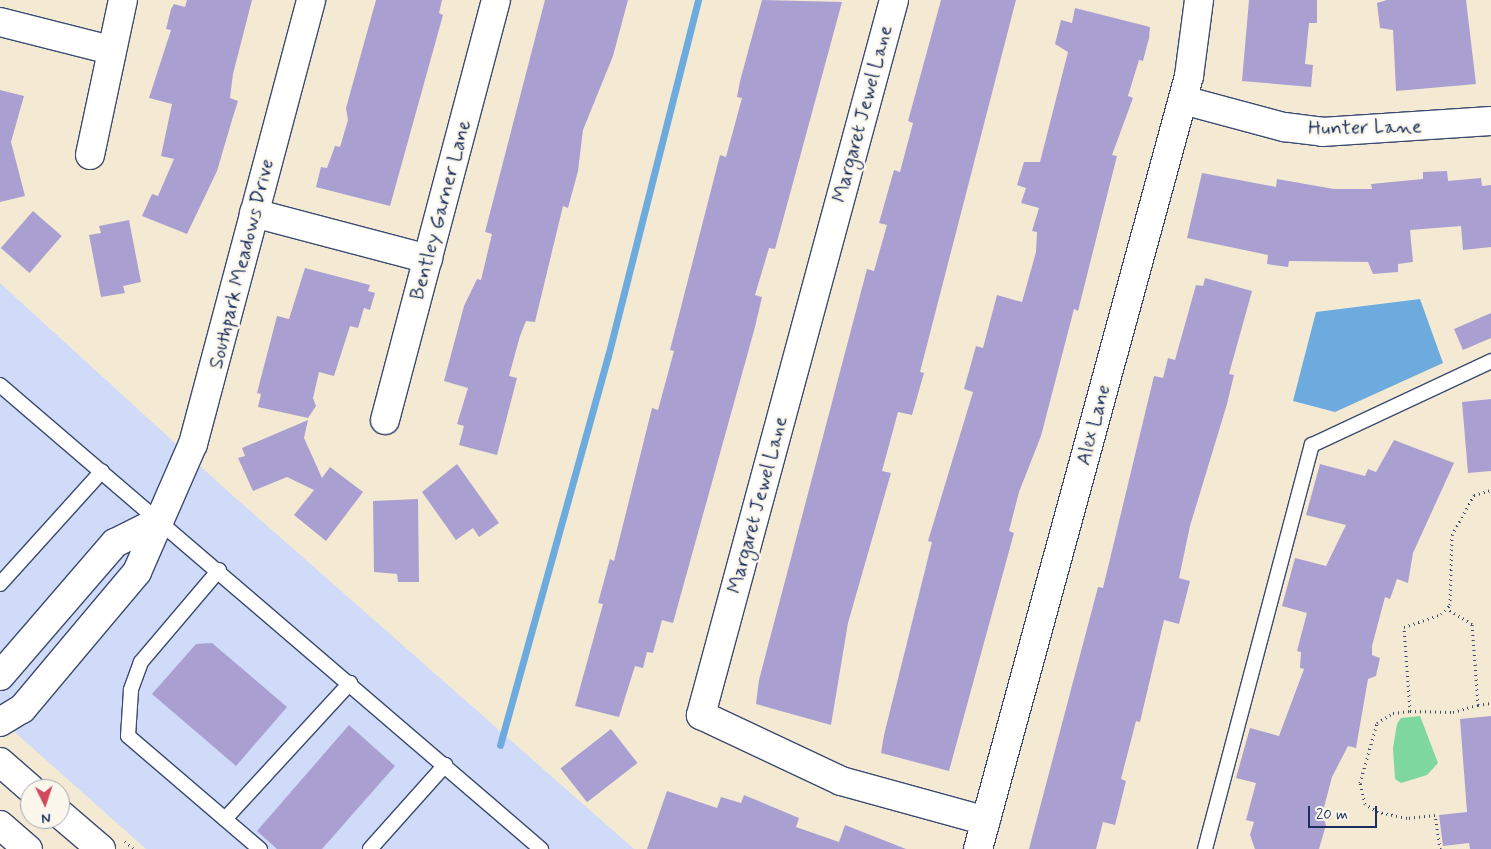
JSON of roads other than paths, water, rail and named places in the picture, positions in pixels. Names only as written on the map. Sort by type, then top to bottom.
[{"type":"street","points":[[90,154],[123,0]]},
{"type":"street","name":"Southpark Meadows Drive","points":[[0,722],[22,709],[137,572],[203,414],[311,0]]},
{"type":"street","name":"Bentley Garner Lane","points":[[385,420],[496,0]]},
{"type":"street","name":"Margaret Jewel Lane","points":[[894,0],[701,715],[841,781],[986,821]]},
{"type":"street","name":"Alex Lane","points":[[978,849],[1183,100],[1194,52],[1199,0]]},
{"type":"street","points":[[0,22],[111,50]]},
{"type":"street","name":"Hunter Lane","points":[[1183,100],[1284,127],[1322,132],[1491,121]]},
{"type":"street","points":[[254,213],[428,259]]},
{"type":"street","points":[[0,676],[115,543],[157,522]]},
{"type":"street","points":[[0,762],[20,779]]},
{"type":"street","points":[[70,823],[101,849]]},
{"type":"street","points":[[0,825],[28,849]]},
{"type":"lane","points":[[1205,849],[1312,445],[1491,361]]},
{"type":"lane","points":[[0,385],[102,471],[157,522],[219,570],[541,849]]},
{"type":"lane","points":[[0,584],[102,471]]},
{"type":"lane","points":[[219,570],[141,662],[130,690],[128,736],[260,849]]},
{"type":"lane","points":[[225,819],[350,683]]},
{"type":"lane","points":[[370,849],[445,766]]},
{"type":"water","points":[[1420,299],[1443,363],[1335,412],[1293,401],[1316,312]]},
{"type":"waterway","points":[[500,745],[608,356],[698,0]]}]
